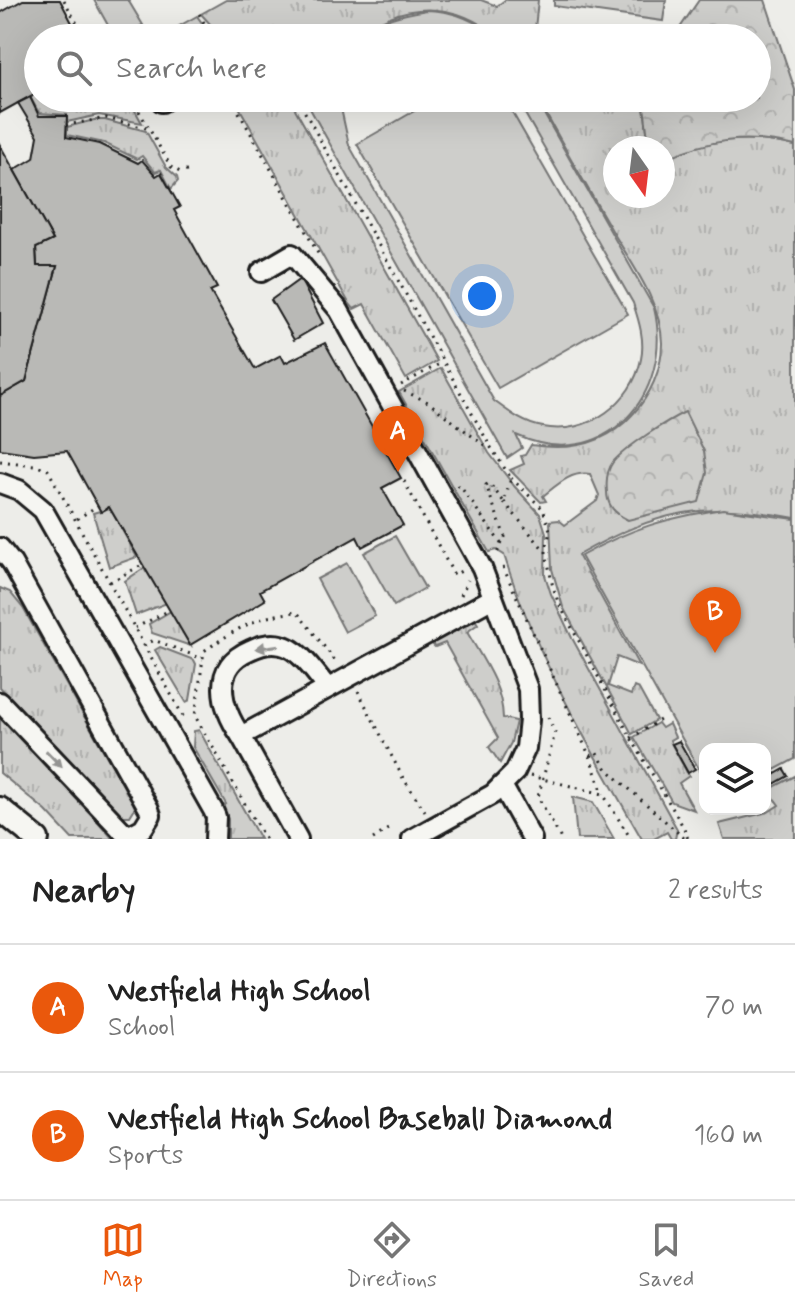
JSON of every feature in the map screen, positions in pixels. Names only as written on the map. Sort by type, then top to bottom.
[{"type":"main road","points":[[0,809],[37,839]]},
{"type":"lane","points":[[261,272],[292,254],[339,310],[482,568],[528,689],[526,748],[508,779],[493,794],[412,839]]},
{"type":"lane","points":[[0,483],[19,490],[43,510],[213,810],[216,817],[215,839]]},
{"type":"lane","points":[[0,548],[12,563],[149,809],[151,815],[143,828],[126,835],[0,702]]},
{"type":"lane","points":[[241,736],[493,598]]},
{"type":"lane","points":[[298,839],[227,716],[224,679],[232,661],[247,651],[267,644],[283,645],[300,656],[327,687]]},
{"type":"lane","points":[[508,779],[532,839]]},
{"type":"path","points":[[64,0],[77,24]]},
{"type":"path","points":[[199,14],[205,24]]},
{"type":"path","points":[[140,112],[171,167],[180,172],[187,171]]},
{"type":"path","points":[[305,112],[490,446],[511,478],[543,509],[550,530],[546,552],[558,602],[631,738],[684,828],[686,839]]},
{"type":"path","points":[[66,125],[106,118],[150,129]]},
{"type":"path","points":[[405,385],[443,362]]},
{"type":"path","points":[[393,387],[428,402],[481,443],[490,446]]},
{"type":"path","points":[[504,502],[511,478]]},
{"type":"path","points":[[404,481],[454,575],[466,568],[469,578],[461,595]]},
{"type":"path","points":[[546,552],[489,483],[486,485],[505,537],[498,556],[542,658],[590,757],[603,794],[631,839]]},
{"type":"path","points":[[453,485],[460,486],[502,545]]},
{"type":"path","points":[[75,520],[97,506]]},
{"type":"path","points":[[489,560],[498,556]]},
{"type":"path","points":[[110,583],[142,565]]},
{"type":"path","points":[[134,628],[170,610]]},
{"type":"path","points":[[265,839],[195,716],[204,651],[236,629],[267,615],[297,612],[339,665]]},
{"type":"path","points":[[144,646],[154,640],[203,659]]},
{"type":"path","points":[[354,684],[403,778],[427,814]]},
{"type":"path","points":[[185,721],[195,716]]},
{"type":"path","points":[[631,738],[660,720]]},
{"type":"path","points":[[590,757],[596,752],[607,769],[686,839]]},
{"type":"path","points":[[508,779],[603,794]]},
{"type":"path","points":[[373,839],[391,827]]},
{"type":"green space","points":[[94,0],[128,0],[142,24],[107,24]]},
{"type":"green space","points":[[226,0],[481,0],[497,6],[505,0],[538,0],[535,24],[478,24],[446,11],[428,10],[409,11],[377,24],[210,24],[201,14]]},
{"type":"green space","points":[[554,0],[666,0],[663,21],[554,6]]},
{"type":"green space","points":[[699,0],[765,0],[795,90],[795,146],[761,140],[728,141],[675,155],[675,136],[648,136],[645,112],[771,112],[771,24],[683,24]]},
{"type":"green space","points":[[427,10],[447,12],[476,24],[379,24]]},
{"type":"green space","points":[[197,16],[203,24],[183,24]]},
{"type":"green space","points":[[136,112],[142,123],[99,115],[67,122],[67,115],[39,113]]},
{"type":"green space","points":[[242,112],[297,112],[437,361],[406,379],[364,304],[354,309]]},
{"type":"green space","points":[[312,112],[342,112],[349,145],[494,401],[517,417],[543,427],[560,428],[592,421],[618,402],[629,389],[642,352],[642,338],[633,303],[524,112],[543,112],[654,308],[658,340],[654,370],[643,397],[626,419],[603,435],[577,444],[548,445],[516,435],[522,448],[507,458]]},
{"type":"green space","points":[[413,112],[512,112],[628,314],[498,388],[357,144]]},
{"type":"green space","points":[[545,112],[645,112],[648,136],[603,136],[603,208],[675,208],[675,155],[696,147],[744,140],[795,146],[795,518],[734,510],[683,513],[633,528],[578,555],[639,666],[617,657],[608,686],[631,695],[634,687],[639,689],[656,720],[632,734],[563,607],[552,569],[550,521],[559,520],[565,525],[597,501],[599,495],[590,474],[565,480],[543,496],[546,501],[541,502],[510,470],[524,464],[521,456],[531,445],[559,447],[586,444],[610,433],[638,408],[654,382],[662,343],[656,312],[643,282]]},
{"type":"green space","points":[[94,120],[146,131],[166,167],[178,181],[171,189],[161,170],[155,172],[142,156],[137,159],[104,143],[67,135],[67,127]]},
{"type":"green space","points":[[441,368],[489,453],[540,514],[546,533],[545,575],[551,594],[677,829],[675,839],[671,839],[667,832],[654,839],[642,839],[548,665],[531,629],[504,555],[496,550],[489,552],[399,392]]},
{"type":"green space","points":[[685,412],[704,451],[707,473],[699,502],[628,520],[623,518],[613,509],[607,497],[611,465],[636,442]]},
{"type":"green space","points":[[110,508],[137,557],[109,567],[93,513]]},
{"type":"green space","points":[[723,509],[795,519],[795,759],[771,772],[771,743],[699,743],[699,769],[581,556],[649,525]]},
{"type":"green space","points":[[395,536],[425,588],[394,606],[364,553]]},
{"type":"green space","points":[[347,563],[375,616],[345,632],[317,579]]},
{"type":"green space","points":[[144,568],[146,572],[149,571],[167,603],[136,615],[125,581]]},
{"type":"green space","points":[[0,588],[10,592],[23,608],[133,803],[135,808],[130,816],[120,816],[0,687]]},
{"type":"green space","points":[[171,611],[191,646],[152,633],[149,624]]},
{"type":"green space","points":[[474,618],[478,624],[467,632],[495,684],[503,718],[516,721],[511,743],[500,763],[489,747],[498,738],[445,643],[435,647],[431,643]]},
{"type":"green space","points":[[160,647],[194,660],[190,700],[186,702],[155,650]]},
{"type":"green space","points":[[0,718],[113,839],[72,839],[46,811],[0,773]]},
{"type":"green space","points":[[658,723],[662,728],[669,724],[675,737],[670,740],[671,743],[689,776],[679,783],[694,810],[672,802],[634,737]]},
{"type":"green space","points":[[199,730],[260,839],[228,839],[228,819],[222,806],[226,804],[193,747],[194,731]]},
{"type":"green space","points":[[795,776],[795,839],[724,839],[719,824],[756,815],[771,815],[771,810],[779,805],[771,794],[771,788]]},
{"type":"green space","points":[[573,797],[593,802],[614,839],[577,839]]},
{"type":"building","points":[[23,0],[60,0],[73,24],[24,24],[24,100],[0,113],[0,13]]},
{"type":"building","points":[[24,100],[24,112],[37,112],[39,116],[67,116],[66,137],[99,144],[138,163],[142,160],[156,176],[161,173],[180,207],[174,210],[217,288],[210,291],[255,369],[281,355],[285,363],[325,343],[401,478],[382,488],[403,525],[362,547],[357,537],[260,591],[265,600],[190,645],[109,507],[101,512],[67,451],[34,454],[0,449],[0,396],[26,381],[57,266],[37,266],[36,248],[53,240],[14,170],[34,158],[38,136],[18,103]]},
{"type":"building","points":[[0,145],[53,240],[36,248],[37,266],[57,266],[26,381],[0,396]]},
{"type":"building","points":[[300,279],[323,323],[294,340],[271,300]]},
{"type":"building","points":[[679,741],[695,769],[688,773],[672,744]]},
{"type":"building","points":[[784,769],[788,776],[771,786],[771,777]]},
{"type":"place","name":"Westfield High School","points":[[398,472]]},
{"type":"place","name":"Westfield High School Baseball Diamond","points":[[715,653]]}]
